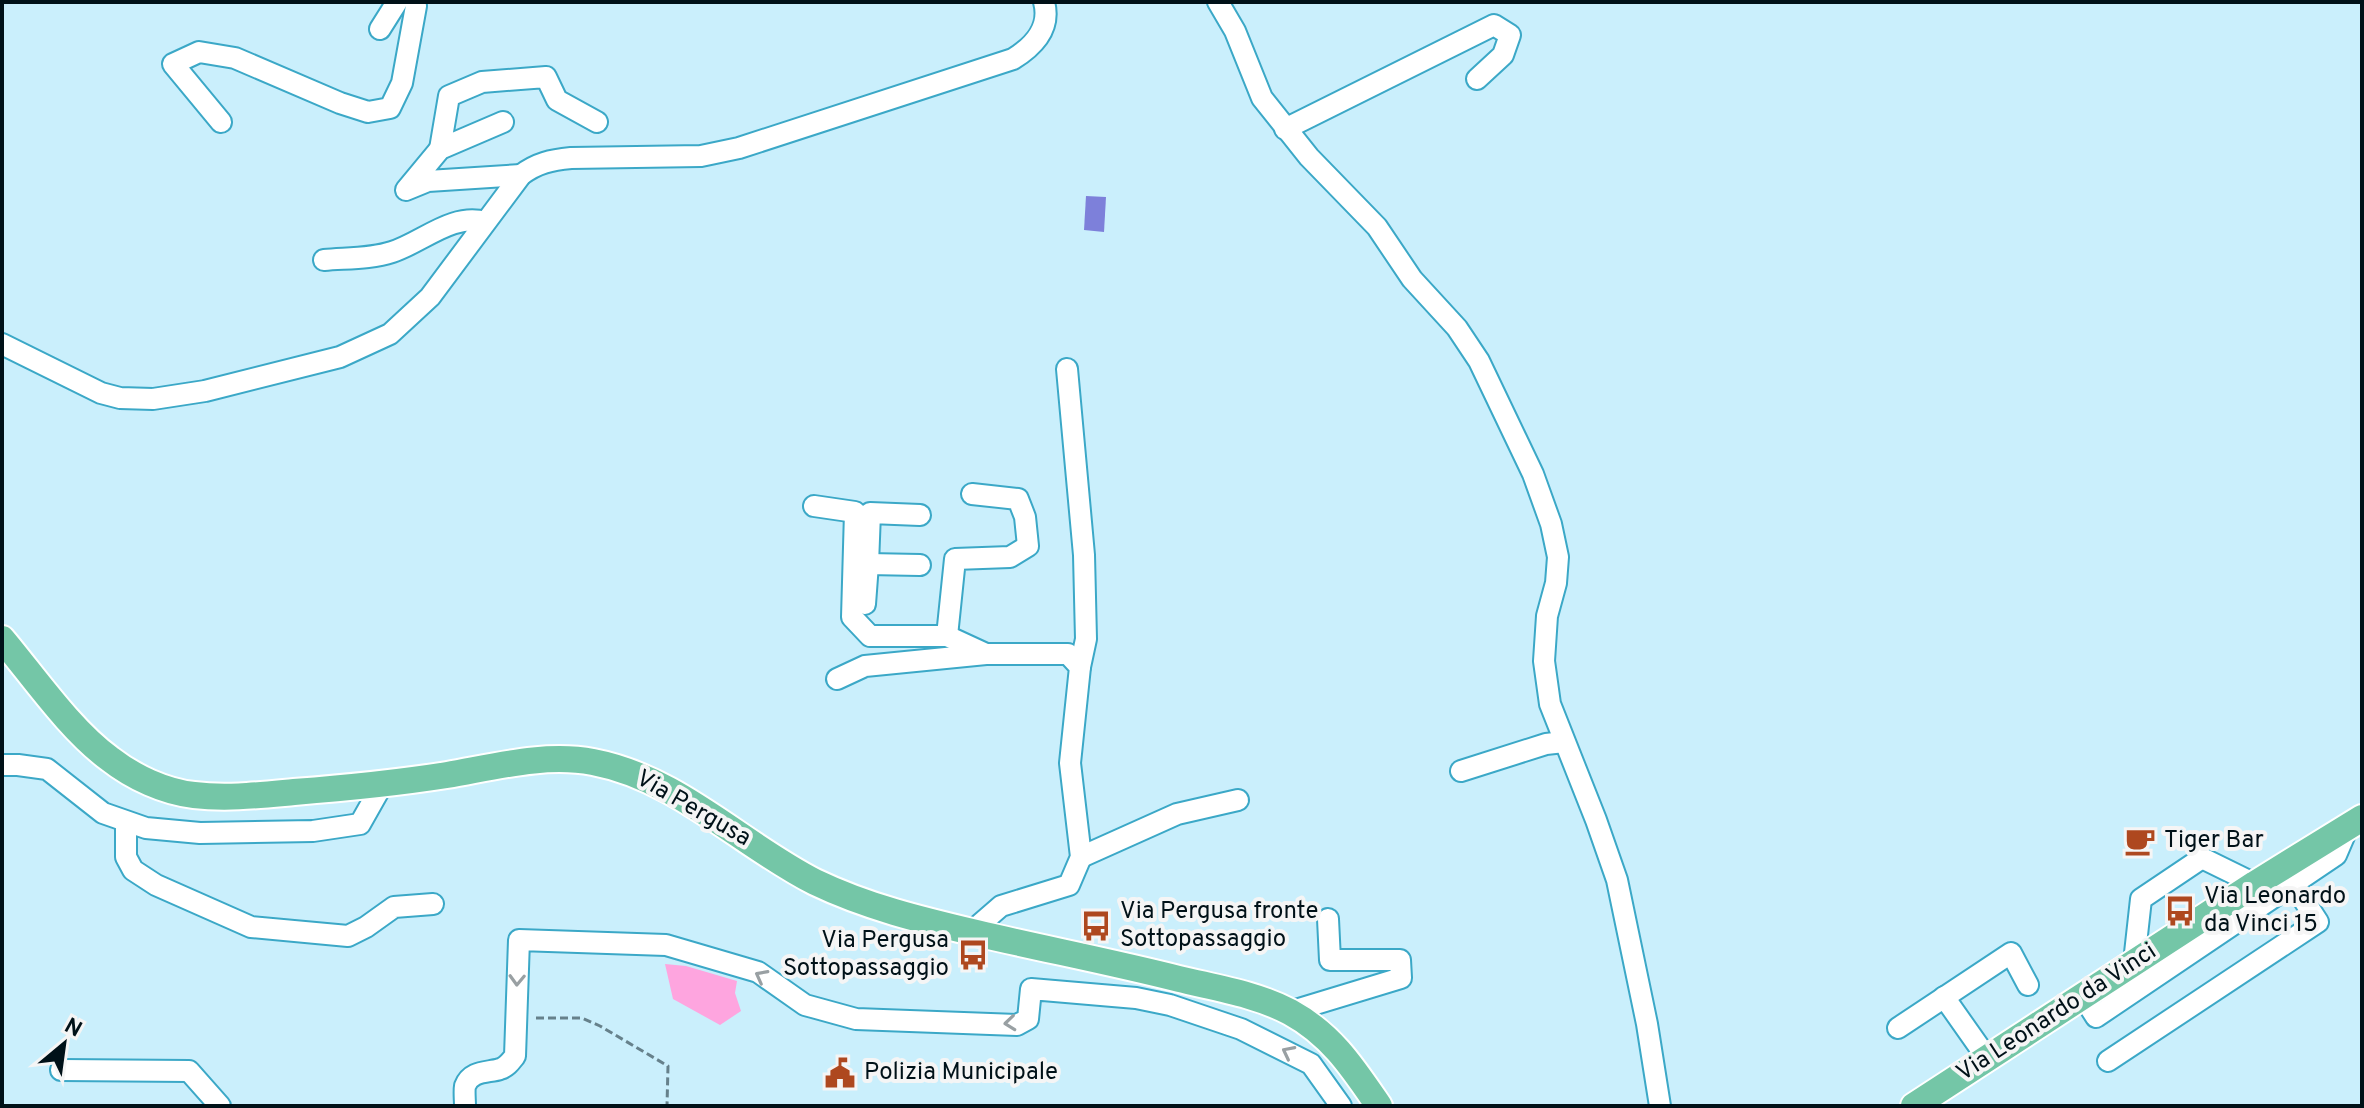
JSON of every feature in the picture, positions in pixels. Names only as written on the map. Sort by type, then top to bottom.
[{"type":"main road","name":"Via Pergusa","points":[[2,639],[78,730],[107,758],[135,776],[192,795],[255,796],[382,785],[540,760],[570,759],[622,769],[661,786],[778,861],[857,900],[971,932],[1260,999],[1289,1012],[1332,1043],[1379,1106]]},
{"type":"main road","name":"Via Leonardo da Vinci","points":[[1922,1104],[2082,995],[2255,884],[2288,876],[2355,822]]},
{"type":"street","points":[[380,29],[397,2]]},
{"type":"street","points":[[221,122],[173,64],[199,52],[235,58],[340,103],[368,112],[390,108],[402,83],[415,2]]},
{"type":"street","points":[[2,344],[101,393],[120,398],[153,399],[205,391],[340,357],[390,334],[416,312],[521,175],[535,165],[553,160],[701,156],[739,148],[1013,59],[1029,49],[1040,35],[1045,23],[1044,2]]},
{"type":"street","points":[[1218,2],[1235,31],[1262,98],[1285,129],[1377,227],[1412,279],[1457,328],[1479,361],[1533,474],[1551,524],[1558,557],[1556,583],[1547,616],[1544,661],[1550,704],[1617,880],[1647,1024],[1660,1106]]},
{"type":"street","points":[[1285,129],[1494,25],[1510,35],[1503,55],[1477,79]]},
{"type":"street","points":[[440,149],[449,96],[482,82],[546,77],[557,100],[597,122]]},
{"type":"street","points":[[503,122],[440,149],[406,190],[428,181],[521,175]]},
{"type":"street","points":[[324,260],[392,252],[458,221],[472,218],[485,222]]},
{"type":"street","points":[[971,932],[1001,906],[1069,885],[1081,857],[1070,763],[1086,639],[1084,555],[1067,369]]},
{"type":"street","points":[[947,636],[955,559],[1010,557],[1028,546],[1025,517],[1018,499],[972,494]]},
{"type":"street","points":[[814,506],[855,512],[852,617],[870,636],[947,636],[986,654]]},
{"type":"street","points":[[870,636],[865,611],[870,513],[920,515]]},
{"type":"street","points":[[868,564],[920,565]]},
{"type":"street","points":[[837,679],[865,666],[986,654],[1068,654],[1080,667]]},
{"type":"street","points":[[1461,771],[1546,744],[1564,742]]},
{"type":"street","points":[[2,765],[47,769],[103,813],[126,822],[146,828],[200,833],[313,831],[360,824],[382,785]]},
{"type":"street","points":[[1081,857],[1177,814],[1238,800]]},
{"type":"street","points":[[126,822],[126,857],[133,870],[156,885],[251,927],[348,936],[394,907],[433,904]]},
{"type":"street","points":[[2134,962],[2141,899],[2202,858],[2255,884]]},
{"type":"street","points":[[2082,995],[2096,1017],[2288,876],[2318,922],[2108,1061]]},
{"type":"street","points":[[1289,1012],[1401,978],[1400,960],[1330,960],[1328,919]]},
{"type":"street","points":[[465,1106],[465,1086],[472,1077],[484,1070],[500,1069],[515,1056],[519,940],[666,945],[758,972],[805,1005],[856,1019],[1017,1025],[1028,1019],[1031,989],[1158,1002],[1241,1029],[1311,1064],[1341,1106]]},
{"type":"street","points":[[1898,1028],[2011,953],[2028,985]]},
{"type":"street","points":[[1944,997],[1987,1058]]},
{"type":"street","points":[[61,1070],[189,1071],[220,1106]]},
{"type":"path","points":[[535,1018],[582,1018],[668,1066],[667,1106]]},
{"type":"shaded area","points":[[665,964],[686,966],[737,981],[735,993],[741,1011],[720,1025],[673,999]]},
{"type":"water","points":[[1086,196],[1106,197],[1104,232],[1084,230]]},
{"type":"place","name":"Tiger Bar","points":[[2140,841]]},
{"type":"place","name":"Via Leonardo da Vinci 15","points":[[2180,911]]},
{"type":"place","name":"Via Pergusa fronte Sottopassaggio","points":[[1096,926]]},
{"type":"place","name":"Via Pergusa Sottopassaggio","points":[[973,955]]},
{"type":"place","name":"Polizia Municipale","points":[[840,1073]]}]
